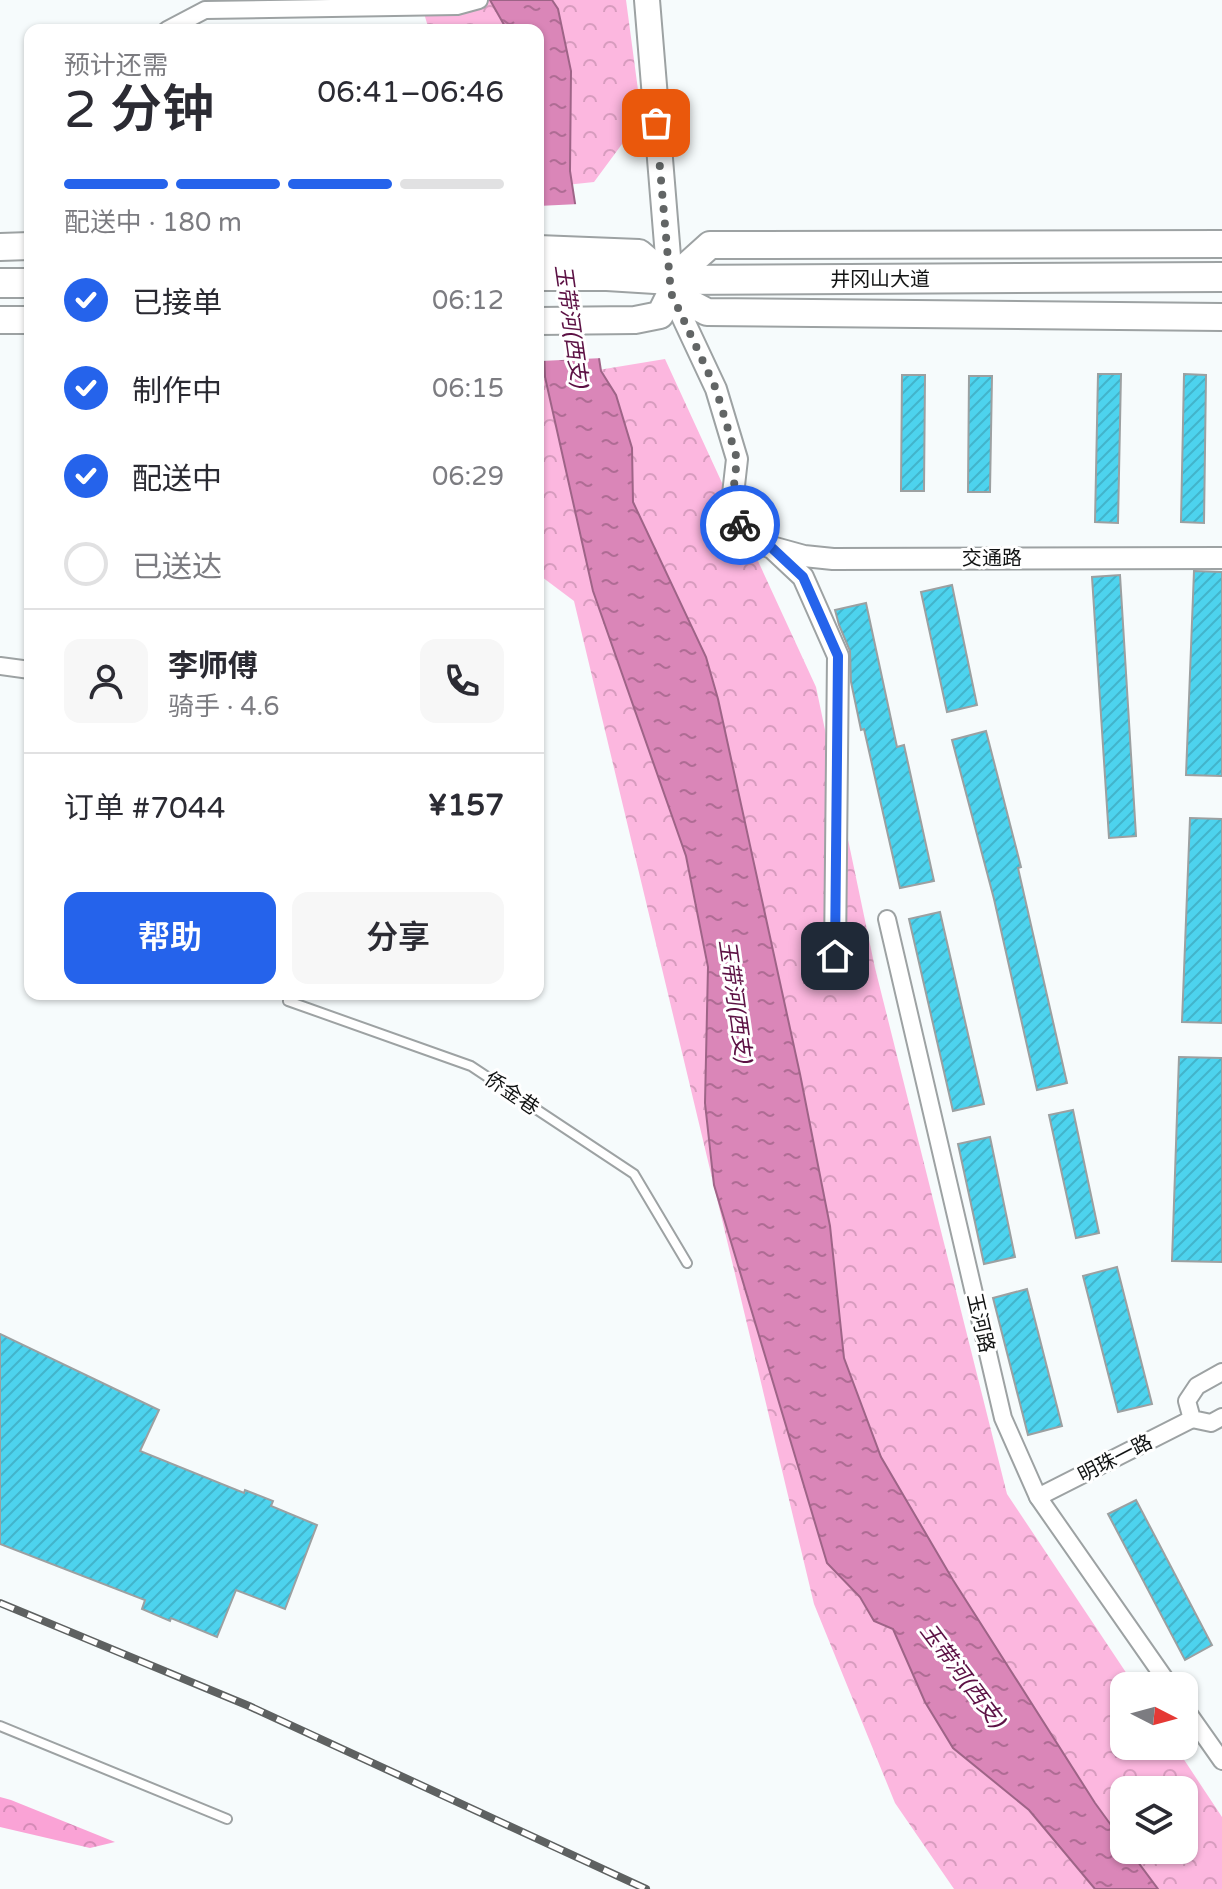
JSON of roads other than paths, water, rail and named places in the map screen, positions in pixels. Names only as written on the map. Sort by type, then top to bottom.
[{"type":"highway","name":"井冈山大道","points":[[544,277],[671,287],[1222,295]]},
{"type":"highway","name":"井冈山大道","points":[[671,287],[1222,277]]},
{"type":"highway","points":[[0,283],[24,283]]},
{"type":"highway","name":"井冈山大道","points":[[544,290],[607,284]]},
{"type":"highway","points":[[0,296],[24,296]]},
{"type":"main road","points":[[647,0],[671,287]]},
{"type":"main road","points":[[544,321],[635,320],[660,315],[671,287],[710,245],[1222,244]]},
{"type":"main road","points":[[0,247],[24,246]]},
{"type":"main road","points":[[544,249],[639,253],[671,287],[707,312],[1222,317]]},
{"type":"main road","points":[[0,320],[24,320]]},
{"type":"street","points":[[178,24],[205,10],[457,6],[472,2]]},
{"type":"street","points":[[671,287],[716,389],[733,445],[737,459],[732,503],[745,538],[772,548],[803,577],[838,656],[835,956]]},
{"type":"street","name":"交通路","points":[[764,545],[804,556],[833,559],[1222,558]]},
{"type":"street","points":[[0,666],[24,669]]},
{"type":"street","name":"玉河路","points":[[887,919],[1003,1418],[1038,1497],[1160,1672]]},
{"type":"street","points":[[1192,1419],[1187,1401],[1197,1386],[1222,1372]]},
{"type":"street","name":"明珠一路","points":[[1038,1497],[1192,1419],[1211,1423],[1222,1417]]},
{"type":"street","points":[[1198,1727],[1222,1761]]},
{"type":"lane","name":"侨金巷","points":[[288,1000],[471,1066],[634,1174],[687,1263]]},
{"type":"lane","points":[[0,1726],[227,1819]]},
{"type":"water","name":"玉带河(西支)","points":[[490,0],[552,0],[558,9],[571,71],[570,171],[601,371],[616,395],[632,448],[633,502],[706,657],[718,699],[830,1226],[844,1358],[881,1457],[953,1580],[1110,1824],[1110,1864],[1139,1864],[1158,1889],[1095,1889],[1029,1810],[953,1748],[925,1702],[893,1629],[874,1621],[860,1597],[827,1563],[714,1185],[705,1103],[708,967],[686,856],[593,591],[545,377],[544,24],[504,24]]},
{"type":"railway","points":[[0,1603],[249,1706],[646,1889]]}]
